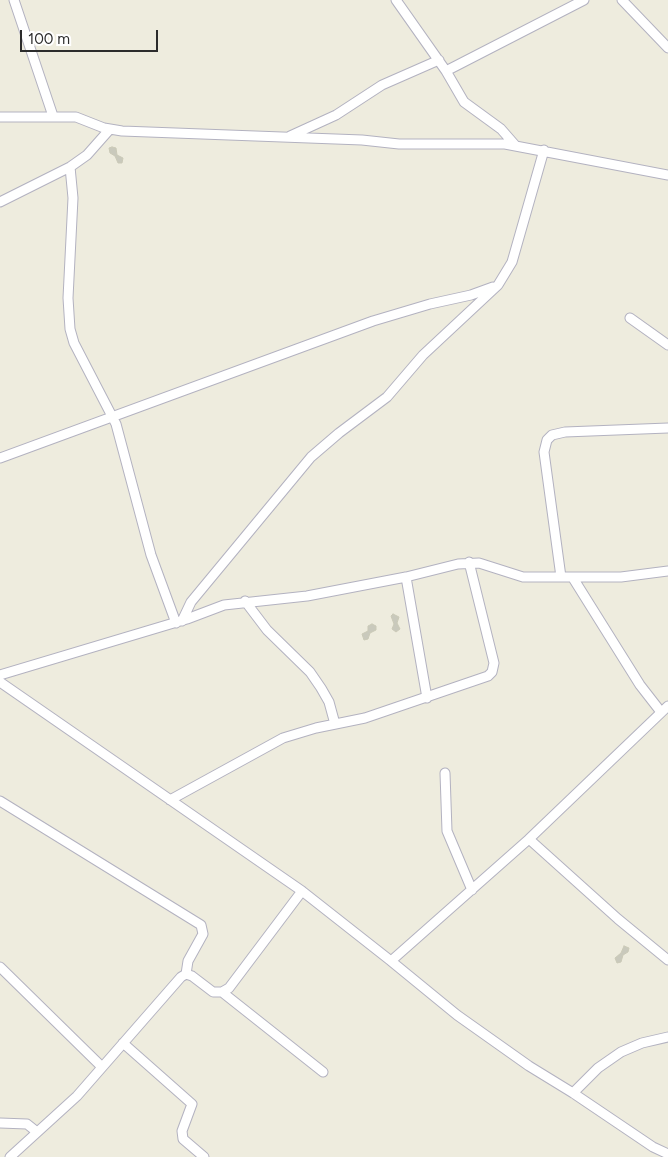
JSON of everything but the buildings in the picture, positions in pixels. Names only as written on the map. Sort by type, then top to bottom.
[{"type":"street","points":[[14,0],[53,116]]},
{"type":"street","points":[[396,0],[439,60],[464,102],[501,128],[515,145]]},
{"type":"street","points":[[446,71],[584,0]]},
{"type":"street","points":[[622,0],[668,48]]},
{"type":"street","points":[[287,137],[336,115],[382,85],[439,60]]},
{"type":"street","points":[[0,117],[76,117],[110,129],[362,140],[399,144],[515,145],[668,175]]},
{"type":"street","points":[[0,202],[70,167],[87,155],[110,129]]},
{"type":"street","points":[[179,622],[191,602],[311,457],[339,433],[388,397],[423,355],[498,284],[512,262],[544,150]]},
{"type":"street","points":[[70,167],[73,198],[68,298],[70,329],[74,343],[113,418],[151,555],[179,622]]},
{"type":"street","points":[[0,458],[373,321],[430,304],[471,295],[498,284]]},
{"type":"street","points":[[630,318],[668,345]]},
{"type":"street","points":[[561,577],[544,452],[547,440],[552,436],[565,432],[668,428]]},
{"type":"street","points":[[0,675],[179,622],[224,605],[245,601],[307,596],[406,577],[469,562],[479,563],[523,577],[621,577],[668,570]]},
{"type":"street","points":[[170,800],[283,738],[365,718],[476,682],[492,672],[494,662],[469,562]]},
{"type":"street","points":[[406,577],[427,698]]},
{"type":"street","points":[[391,961],[529,839],[664,709],[640,685],[573,578]]},
{"type":"street","points":[[245,601],[267,630],[310,672],[322,688],[329,702],[335,724]]},
{"type":"street","points":[[0,682],[302,892],[481,1032],[529,1066],[653,1147],[668,1154]]},
{"type":"street","points":[[445,773],[447,831],[472,890]]},
{"type":"street","points":[[0,800],[201,925],[203,934],[188,961],[186,974],[176,981],[77,1096],[10,1157]]},
{"type":"street","points":[[529,839],[618,919],[668,960]]},
{"type":"street","points":[[222,992],[236,980],[302,892]]},
{"type":"street","points":[[0,967],[102,1066]]},
{"type":"street","points":[[186,974],[213,992],[222,992],[323,1072]]},
{"type":"street","points":[[573,1093],[598,1068],[622,1052],[642,1043],[668,1037]]},
{"type":"street","points":[[123,1042],[192,1104],[182,1131],[183,1139],[204,1157]]},
{"type":"street","points":[[0,1123],[27,1124],[37,1132]]},
{"type":"street","points":[[653,1147],[653,1157]]}]
